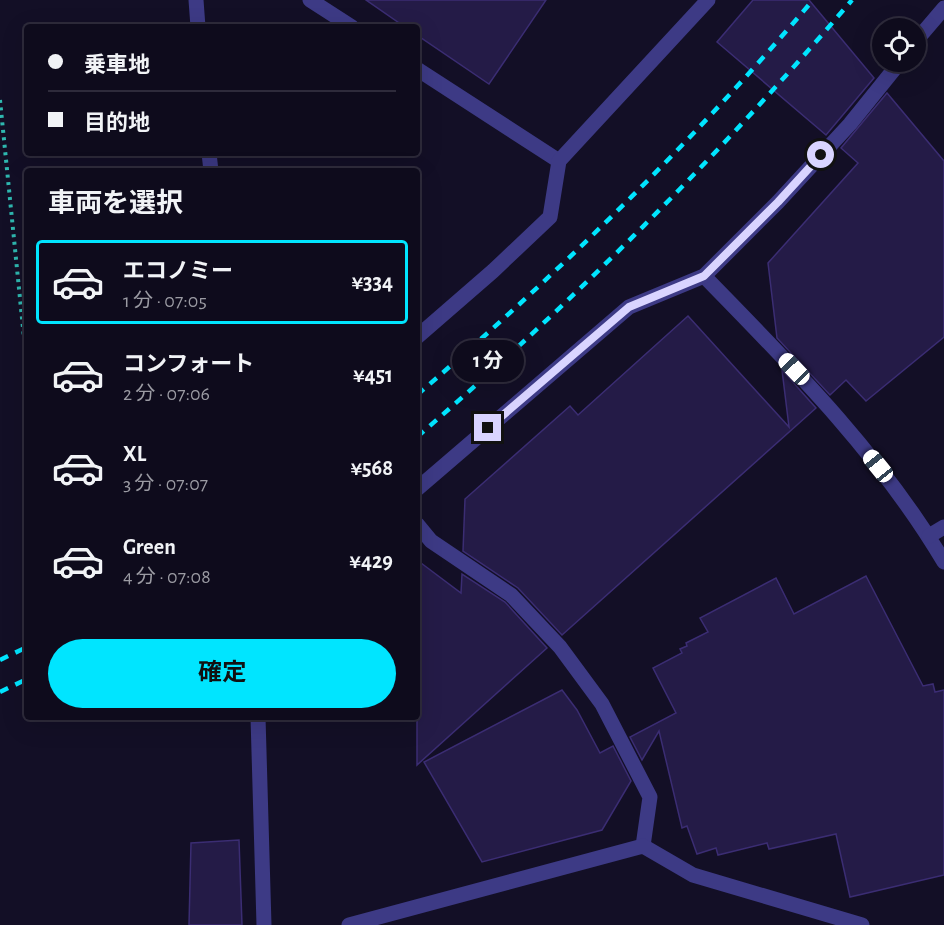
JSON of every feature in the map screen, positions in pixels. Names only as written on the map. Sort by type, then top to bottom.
[{"type":"street","points":[[196,0],[198,24]]},
{"type":"street","points":[[310,0],[347,24]]},
{"type":"street","points":[[420,334],[550,218],[560,161],[708,0]]},
{"type":"street","points":[[926,29],[944,8]]},
{"type":"street","points":[[420,71],[560,161]]},
{"type":"street","points":[[420,486],[629,307],[704,276],[778,202],[850,124],[892,72]]},
{"type":"street","points":[[704,276],[825,401],[878,466],[929,536],[944,562]]},
{"type":"street","points":[[929,536],[944,527]]},
{"type":"street","points":[[420,528],[431,541],[511,595],[560,647],[602,704],[650,797],[643,846]]},
{"type":"street","points":[[258,720],[264,925]]},
{"type":"street","points":[[349,925],[643,846],[693,875],[862,925]]},
{"type":"path","points":[[0,100],[24,338]]},
{"type":"building","points":[[366,0],[546,0],[489,84],[420,37],[420,24],[401,24]]},
{"type":"building","points":[[753,0],[809,0],[874,78],[826,135],[717,42]]},
{"type":"building","points":[[887,93],[944,161],[944,337],[866,401],[846,380],[830,395],[777,338],[768,263],[858,163],[841,148]]},
{"type":"building","points":[[688,316],[789,427],[782,370],[816,408],[562,635],[518,588],[463,551],[465,499],[570,406],[578,415]]},
{"type":"building","points":[[420,562],[461,593],[462,574],[505,602],[547,648],[417,765],[417,720],[420,720]]},
{"type":"building","points":[[866,576],[923,686],[933,684],[935,692],[944,690],[944,875],[850,897],[836,834],[769,849],[767,843],[718,855],[716,848],[697,854],[687,826],[682,828],[659,731],[642,760],[630,737],[676,713],[653,668],[682,653],[680,649],[687,646],[686,643],[708,632],[700,618],[776,578],[794,614]]},
{"type":"building","points":[[562,690],[577,710],[600,753],[613,746],[631,781],[602,830],[482,862],[424,762]]},
{"type":"building","points":[[239,840],[242,925],[189,925],[191,843]]},
{"type":"railway","points":[[420,392],[522,302],[623,205],[720,105],[813,0]]},
{"type":"railway","points":[[420,434],[532,334],[643,227],[749,116],[852,0]]},
{"type":"railway","points":[[0,660],[24,648]]},
{"type":"railway","points":[[0,692],[24,680]]},
{"type":"route","points":[[488,428],[629,307],[704,276],[821,155]]}]
